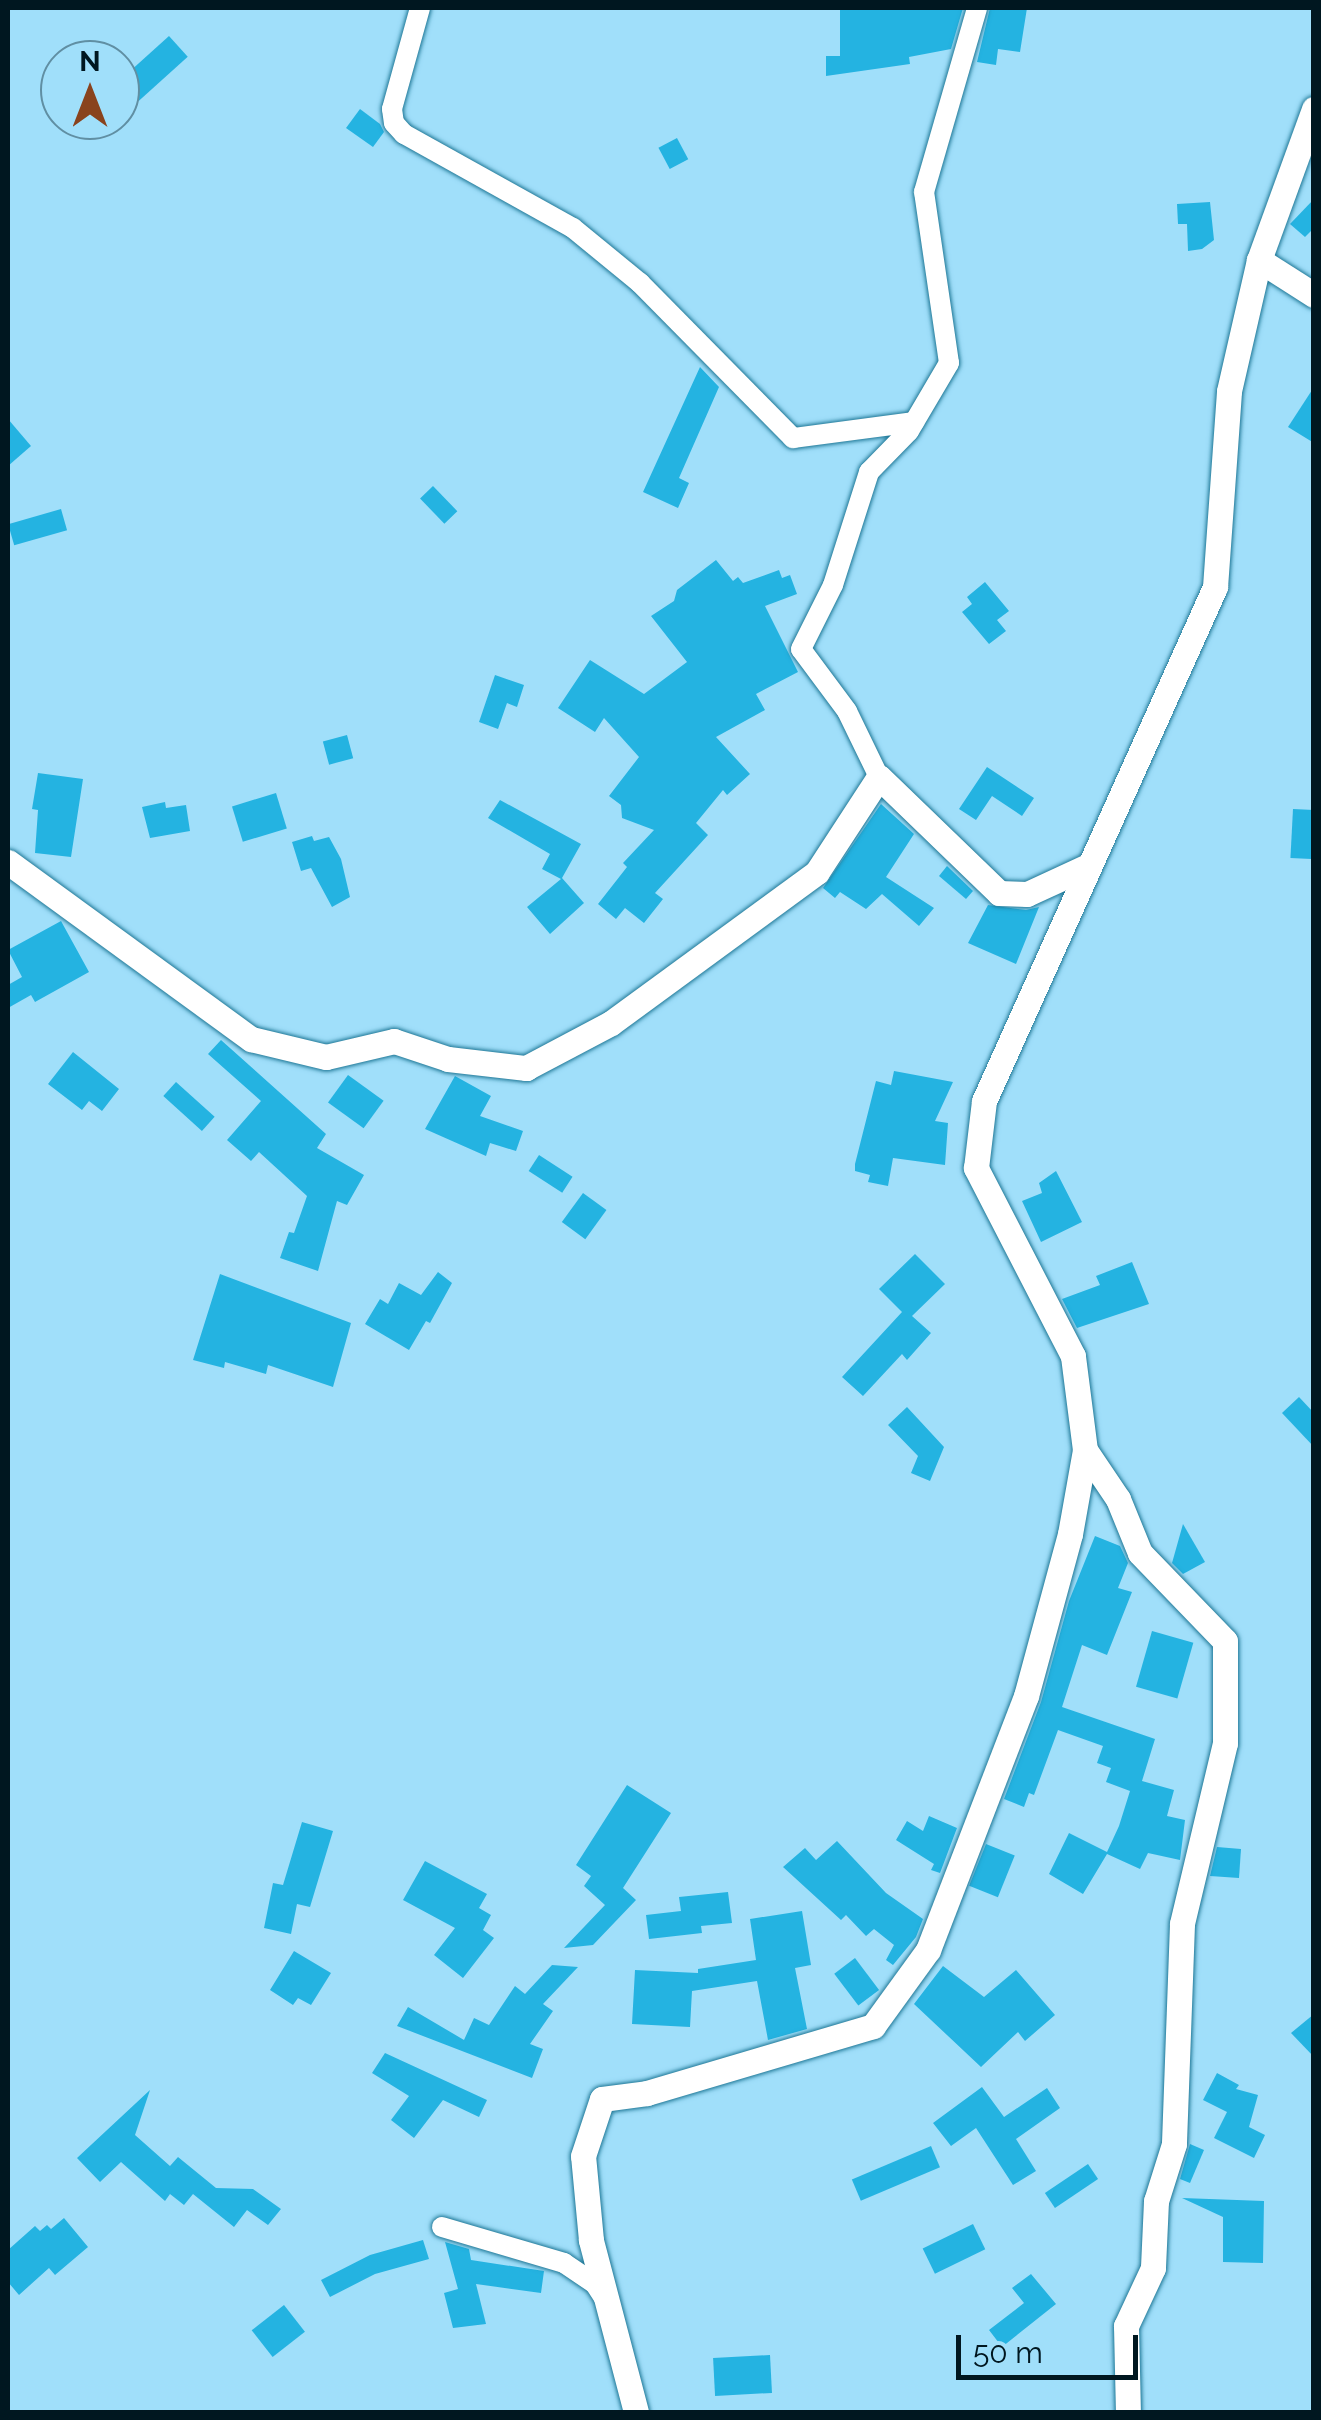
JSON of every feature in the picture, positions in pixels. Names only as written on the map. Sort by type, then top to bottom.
[{"type":"street","points":[[420,8],[392,110],[394,123],[404,134],[573,228],[640,283],[794,438],[914,422]]},
{"type":"street","points":[[977,8],[924,192],[950,362],[914,422],[869,472],[833,585],[802,649],[847,711],[879,777],[999,892],[1027,894],[1090,866]]},
{"type":"street","points":[[636,2412],[592,2240],[583,2156],[602,2099],[647,2093],[873,2026],[928,1950],[1026,1696],[1070,1534],[1085,1450],[1073,1356],[976,1168],[984,1101],[1215,586],[1229,391],[1259,260],[1314,109]]},
{"type":"street","points":[[1259,260],[1314,295]]},
{"type":"street","points":[[8,862],[250,1039],[326,1057],[394,1041],[448,1059],[526,1068],[610,1023],[816,872],[879,777]]},
{"type":"street","points":[[1085,1450],[1118,1499],[1140,1553],[1224,1641],[1224,1744],[1182,1924],[1174,2144],[1156,2201],[1153,2268],[1126,2326],[1128,2412]]},
{"type":"street","points":[[442,2227],[564,2263],[595,2284],[613,2312]]},
{"type":"building","points":[[840,8],[963,8],[951,49],[909,57],[910,64],[826,76],[826,56],[840,56]]},
{"type":"building","points":[[990,8],[1027,8],[1020,52],[998,49],[996,65],[977,62]]},
{"type":"building","points":[[169,36],[188,57],[140,100],[140,62]]},
{"type":"building","points":[[360,109],[380,124],[384,132],[373,147],[346,128]]},
{"type":"building","points":[[677,138],[688,159],[670,169],[658,148]]},
{"type":"building","points":[[1314,199],[1314,228],[1305,237],[1290,224]]},
{"type":"building","points":[[1210,202],[1214,240],[1202,249],[1188,251],[1187,224],[1178,224],[1177,204]]},
{"type":"building","points":[[700,367],[719,387],[679,478],[689,483],[678,508],[643,492]]},
{"type":"building","points":[[1314,387],[1314,443],[1288,427]]},
{"type":"building","points":[[8,419],[31,446],[8,466]]},
{"type":"building","points":[[433,486],[457,511],[444,524],[420,499]]},
{"type":"building","points":[[61,509],[67,530],[14,545],[8,524]]},
{"type":"building","points":[[716,560],[733,581],[738,577],[743,583],[779,570],[782,578],[790,575],[797,594],[765,606],[798,672],[756,694],[765,710],[716,737],[750,774],[727,795],[723,790],[696,823],[708,835],[655,893],[663,899],[644,923],[625,908],[616,919],[598,904],[627,867],[623,863],[654,830],[622,818],[621,805],[609,796],[639,757],[604,718],[595,732],[558,708],[590,660],[644,694],[687,662],[651,616],[674,601],[677,590]]},
{"type":"building","points":[[985,582],[1009,611],[997,620],[1006,631],[989,644],[962,612],[972,604],[967,597]]},
{"type":"building","points":[[495,675],[524,685],[517,707],[507,703],[498,729],[479,722]]},
{"type":"building","points":[[347,735],[353,758],[329,765],[323,741]]},
{"type":"building","points":[[987,767],[1034,798],[1022,816],[992,796],[976,820],[959,809]]},
{"type":"building","points":[[38,773],[83,779],[71,857],[35,853],[38,810],[32,809]]},
{"type":"building","points":[[276,793],[287,828],[243,842],[232,806]]},
{"type":"building","points":[[500,800],[581,844],[562,878],[584,903],[550,934],[527,907],[561,879],[542,869],[550,854],[488,818]]},
{"type":"building","points":[[165,802],[166,808],[186,805],[190,831],[150,838],[142,807]]},
{"type":"building","points":[[881,804],[914,834],[886,877],[934,908],[919,926],[882,894],[866,909],[840,892],[835,898],[823,888]]},
{"type":"building","points":[[1293,809],[1314,810],[1311,859],[1290,858]]},
{"type":"building","points":[[312,836],[314,841],[329,837],[341,859],[350,897],[332,907],[311,868],[301,871],[292,842]]},
{"type":"building","points":[[947,866],[973,891],[966,899],[939,876]]},
{"type":"building","points":[[988,905],[1026,910],[1039,907],[1016,964],[968,943]]},
{"type":"building","points":[[61,921],[89,972],[35,1002],[31,995],[8,1008],[8,985],[22,977],[8,950]]},
{"type":"building","points":[[221,1040],[326,1134],[317,1148],[364,1175],[347,1205],[337,1201],[318,1271],[280,1258],[307,1196],[259,1152],[251,1161],[227,1140],[261,1101],[208,1054]]},
{"type":"building","points":[[73,1052],[119,1089],[102,1111],[89,1101],[82,1110],[48,1084]]},
{"type":"building","points":[[894,1071],[953,1082],[935,1121],[948,1123],[945,1165],[893,1158],[888,1186],[868,1182],[870,1175],[855,1171],[855,1164],[876,1081],[891,1085]]},
{"type":"building","points":[[348,1075],[384,1101],[364,1128],[328,1103]]},
{"type":"building","points":[[455,1076],[491,1096],[480,1116],[523,1131],[516,1151],[490,1143],[486,1156],[425,1129]]},
{"type":"building","points":[[176,1082],[215,1117],[202,1131],[163,1096]]},
{"type":"building","points":[[539,1155],[573,1177],[562,1193],[529,1171]]},
{"type":"building","points":[[1056,1171],[1082,1222],[1041,1242],[1022,1201],[1042,1193],[1039,1183]]},
{"type":"building","points":[[583,1193],[606,1210],[585,1239],[562,1222]]},
{"type":"building","points":[[915,1254],[945,1284],[912,1316],[931,1333],[907,1360],[902,1354],[863,1396],[842,1377],[902,1312],[879,1289]]},
{"type":"building","points":[[1132,1262],[1149,1304],[1077,1328],[1062,1299],[1100,1285],[1096,1276]]},
{"type":"building","points":[[438,1272],[452,1283],[430,1323],[426,1321],[409,1350],[365,1324],[380,1299],[388,1304],[399,1283],[421,1295]]},
{"type":"building","points":[[220,1274],[351,1323],[333,1387],[268,1365],[266,1374],[225,1362],[224,1368],[193,1360]]},
{"type":"building","points":[[1299,1397],[1314,1413],[1314,1447],[1282,1413]]},
{"type":"building","points":[[907,1407],[944,1447],[930,1481],[911,1473],[918,1456],[888,1425]]},
{"type":"building","points":[[1183,1524],[1205,1562],[1183,1574],[1172,1563]]},
{"type":"building","points":[[1095,1536],[1120,1546],[1128,1563],[1118,1588],[1132,1592],[1107,1655],[1082,1645],[1062,1707],[1155,1739],[1142,1781],[1174,1790],[1167,1816],[1185,1820],[1180,1860],[1148,1853],[1140,1869],[1107,1854],[1083,1894],[1049,1874],[1069,1833],[1107,1852],[1119,1826],[1130,1791],[1106,1782],[1111,1768],[1097,1763],[1103,1746],[1058,1730],[1034,1795],[1029,1793],[1024,1807],[1004,1799],[1041,1702],[1069,1601]]},
{"type":"building","points":[[1152,1631],[1193,1643],[1177,1699],[1136,1687]]},
{"type":"building","points":[[627,1785],[671,1813],[623,1888],[636,1900],[593,1945],[564,1948],[605,1905],[584,1886],[591,1876],[576,1865]]},
{"type":"building","points":[[929,1816],[957,1828],[940,1873],[931,1870],[934,1864],[896,1840],[907,1821],[923,1831]]},
{"type":"building","points":[[302,1822],[333,1831],[310,1907],[297,1904],[291,1934],[264,1928],[273,1883],[283,1885]]},
{"type":"building","points":[[837,1841],[886,1893],[923,1919],[916,1937],[893,1965],[886,1960],[894,1945],[874,1929],[866,1936],[846,1915],[841,1920],[783,1867],[805,1848],[816,1860]]},
{"type":"building","points":[[986,1844],[1015,1856],[998,1897],[969,1886]]},
{"type":"building","points":[[1217,1847],[1241,1849],[1239,1878],[1210,1876]]},
{"type":"building","points":[[425,1861],[487,1894],[479,1908],[491,1915],[483,1930],[494,1938],[463,1978],[434,1955],[455,1928],[403,1900]]},
{"type":"building","points":[[728,1892],[732,1923],[701,1926],[702,1933],[649,1939],[646,1915],[681,1911],[679,1897]]},
{"type":"building","points":[[802,1911],[811,1965],[795,1968],[807,2029],[768,2040],[757,1981],[692,1991],[690,2027],[632,2024],[635,1970],[698,1973],[698,1969],[756,1960],[750,1919]]},
{"type":"building","points":[[294,1951],[331,1973],[311,2005],[298,1998],[293,2005],[270,1990]]},
{"type":"building","points":[[855,1958],[879,1990],[858,2006],[834,1974]]},
{"type":"building","points":[[552,1965],[578,1967],[543,2004],[553,2011],[530,2044],[543,2049],[532,2078],[397,2026],[408,2007],[464,2040],[474,2018],[489,2025],[515,1986],[525,1994]]},
{"type":"building","points":[[943,1966],[984,1997],[1016,1970],[1055,2015],[1025,2041],[1018,2032],[981,2067],[914,2004]]},
{"type":"building","points":[[1314,2014],[1314,2057],[1291,2033]]},
{"type":"building","points":[[385,2053],[487,2100],[479,2117],[443,2100],[414,2138],[391,2120],[409,2096],[372,2073]]},
{"type":"building","points":[[1217,2073],[1239,2085],[1236,2089],[1258,2095],[1249,2127],[1265,2135],[1254,2158],[1214,2138],[1227,2112],[1203,2100]]},
{"type":"building","points":[[982,2087],[1004,2117],[1047,2088],[1060,2108],[1016,2139],[1036,2171],[1013,2185],[976,2128],[951,2146],[933,2123]]},
{"type":"building","points":[[150,2090],[135,2135],[170,2166],[178,2157],[216,2188],[253,2189],[281,2209],[268,2225],[247,2210],[234,2227],[193,2194],[184,2205],[170,2194],[165,2201],[121,2162],[100,2182],[77,2158]]},
{"type":"building","points":[[1190,2144],[1204,2150],[1190,2183],[1180,2179]]},
{"type":"building","points":[[931,2146],[940,2167],[861,2201],[852,2180]]},
{"type":"building","points":[[1088,2164],[1098,2179],[1055,2208],[1045,2193]]},
{"type":"building","points":[[1182,2198],[1264,2201],[1263,2263],[1223,2262],[1223,2217]]},
{"type":"building","points":[[64,2218],[88,2247],[55,2275],[49,2268],[19,2295],[8,2282],[8,2250],[35,2226],[40,2231],[47,2225],[51,2229]]},
{"type":"building","points":[[973,2224],[985,2249],[935,2274],[923,2249]]},
{"type":"building","points":[[423,2240],[429,2259],[375,2274],[330,2297],[321,2280],[370,2255]]},
{"type":"building","points":[[445,2242],[469,2249],[471,2260],[544,2271],[541,2293],[476,2284],[486,2324],[453,2328],[444,2293],[458,2289]]},
{"type":"building","points":[[1031,2274],[1056,2304],[1002,2347],[989,2330],[1024,2303],[1012,2288]]},
{"type":"building","points":[[284,2305],[305,2332],[273,2357],[252,2330]]},
{"type":"building","points":[[770,2355],[772,2393],[715,2396],[713,2358]]}]
